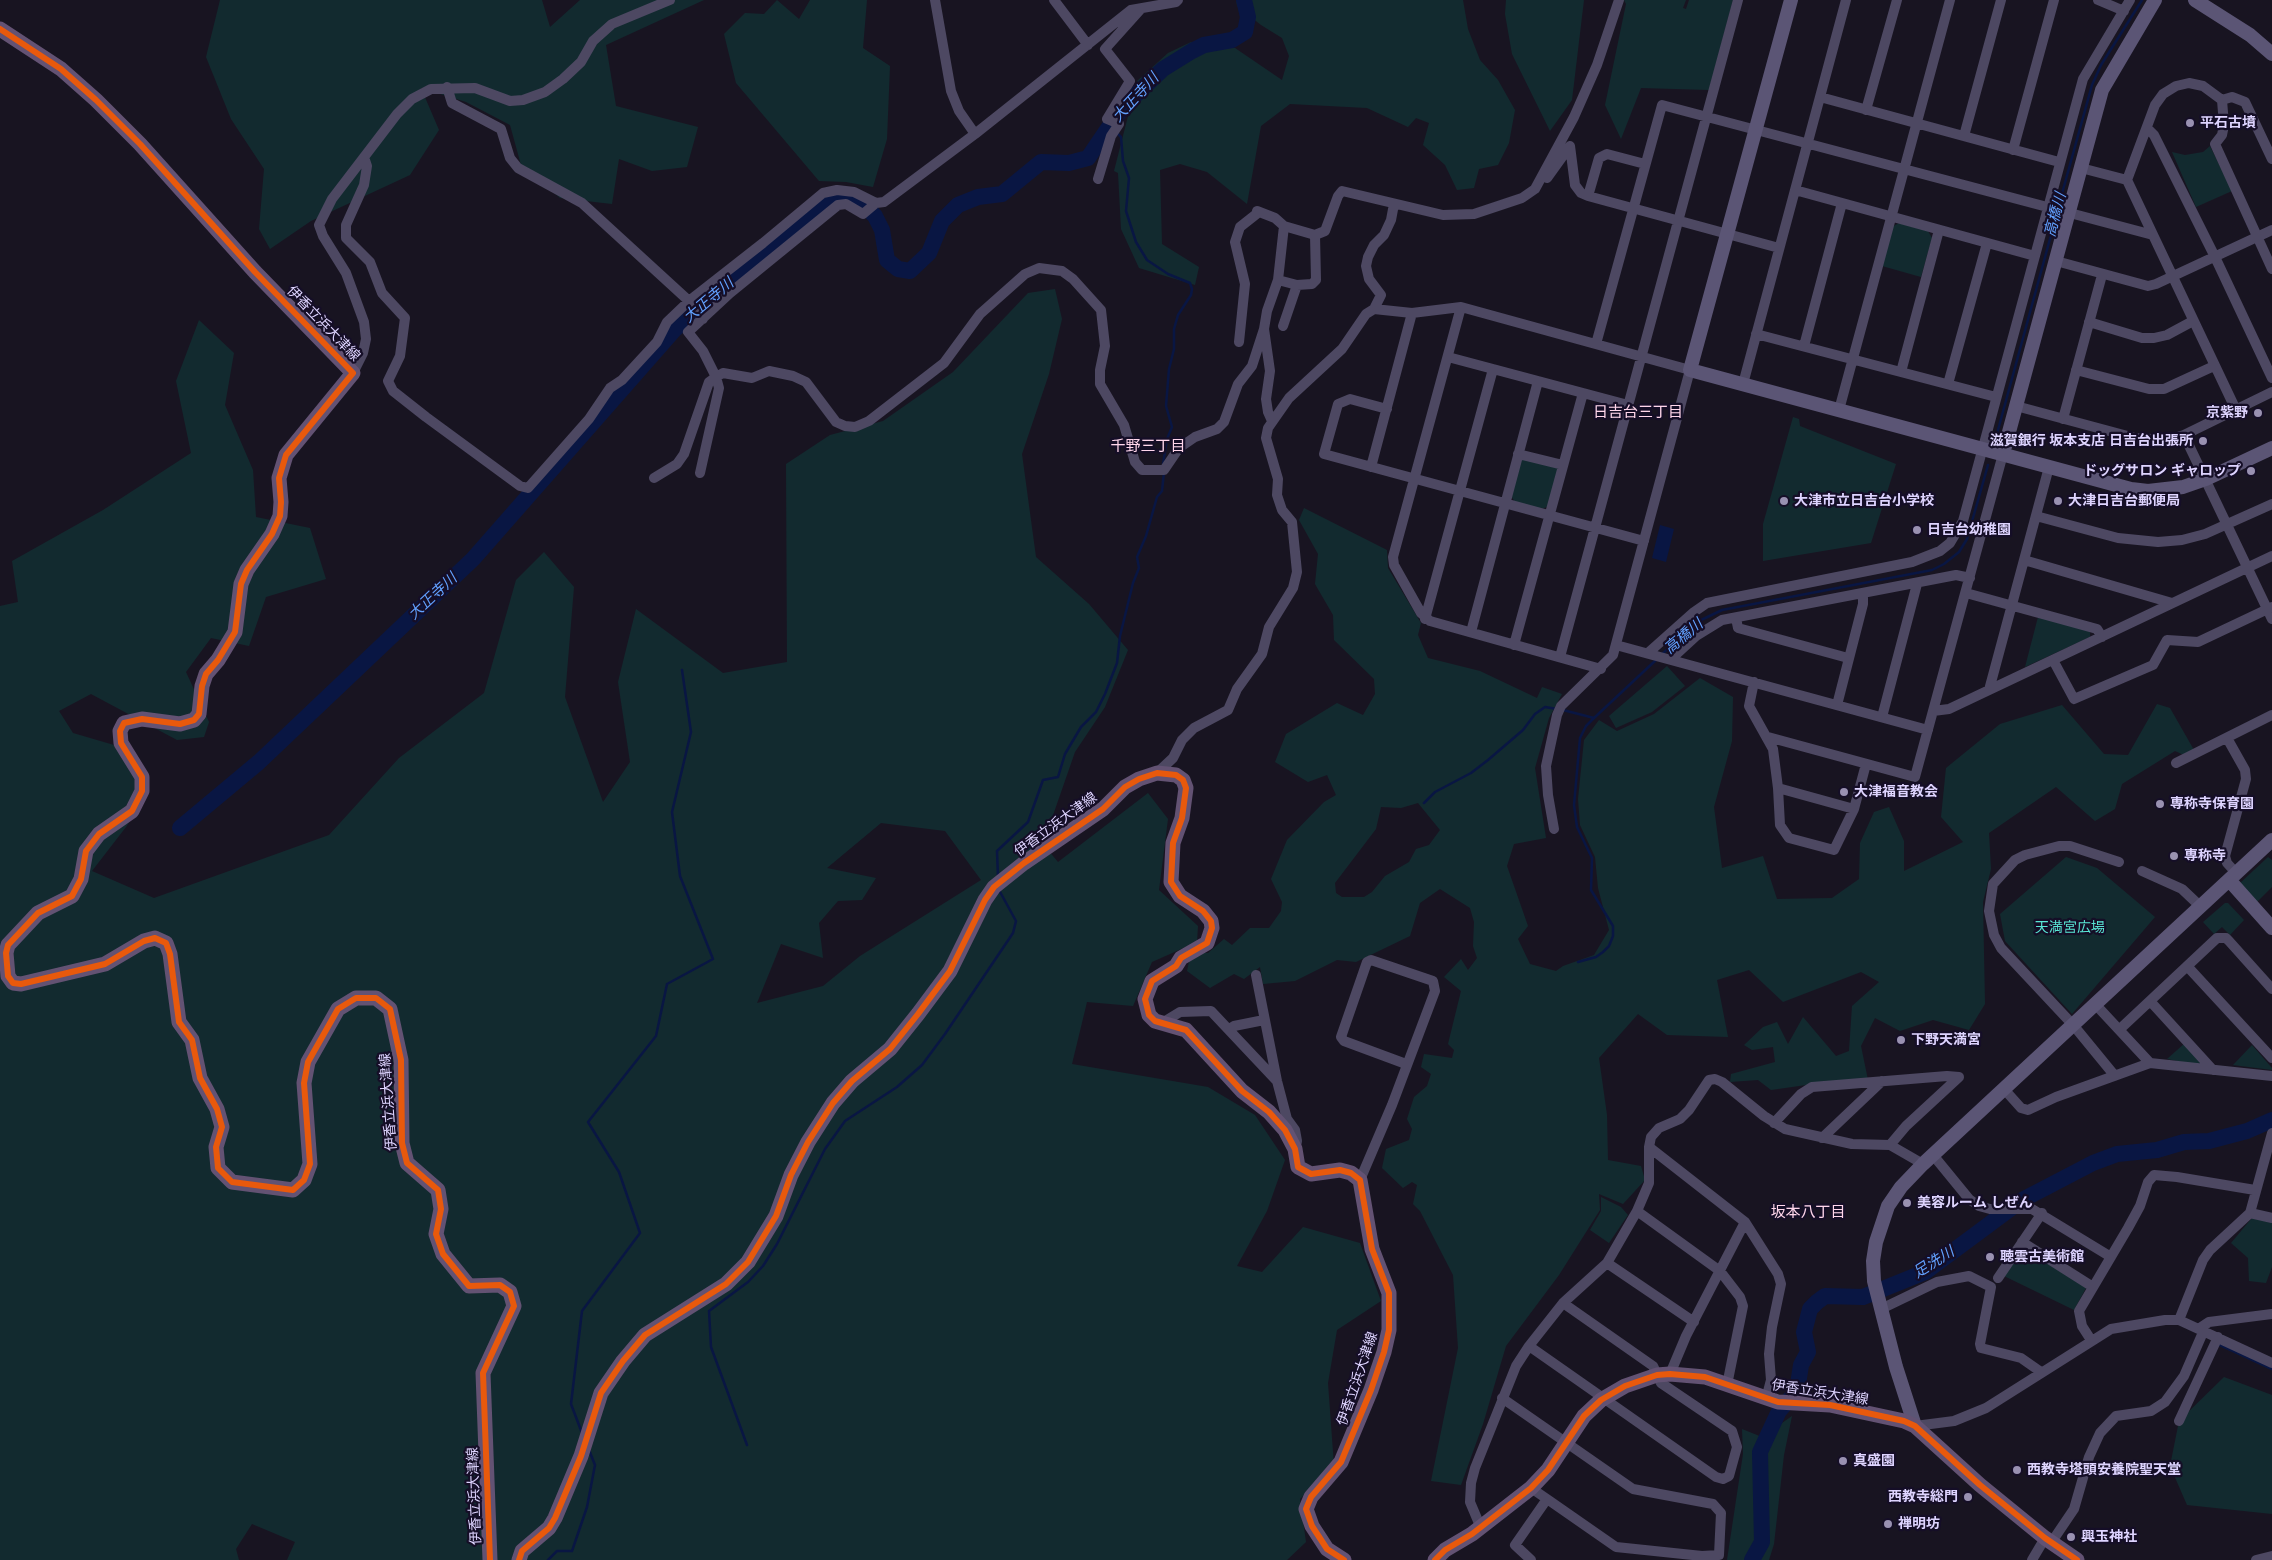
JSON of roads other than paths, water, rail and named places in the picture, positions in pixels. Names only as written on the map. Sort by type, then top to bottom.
[{"type":"main road","name":"伊香立浜大津線","points":[[0,29],[60,68],[96,100],[140,144],[255,272],[354,372],[286,455],[279,478],[282,502],[280,516],[272,534],[247,570],[241,584],[235,632],[218,660],[206,674],[199,714],[194,720],[180,724],[142,719],[124,723],[120,731],[121,742],[142,777],[142,791],[132,811],[98,834],[86,852],[81,879],[72,896],[38,913],[8,945],[6,967],[8,976],[13,982],[20,984],[105,964],[144,941],[155,938],[166,944],[170,954],[179,1022],[192,1040],[200,1078],[218,1109],[222,1127],[216,1147],[218,1168],[232,1182],[293,1190],[304,1180],[310,1164],[304,1083],[308,1062],[338,1009],[356,998],[376,998],[390,1009],[401,1060],[402,1143],[407,1163],[438,1190],[441,1209],[436,1234],[443,1254],[469,1286],[500,1285],[510,1292],[514,1306],[483,1373],[490,1560]]},
{"type":"main road","name":"伊香立浜大津線","points":[[519,1560],[522,1551],[549,1528],[555,1518],[581,1456],[602,1394],[623,1361],[645,1335],[726,1284],[748,1262],[776,1216],[791,1175],[808,1142],[833,1102],[852,1081],[890,1049],[918,1014],[950,970],[985,900],[999,884],[1024,863],[1103,809],[1125,787],[1139,779],[1157,773]]},
{"type":"main road","points":[[1157,773],[1176,775],[1182,780],[1186,788],[1182,818],[1173,843],[1171,882],[1180,896],[1203,911],[1210,921],[1212,928],[1206,943],[1181,958],[1176,966],[1152,981],[1147,990],[1145,1000],[1149,1015],[1155,1021],[1186,1030],[1197,1039],[1242,1091],[1269,1112],[1285,1130],[1295,1150],[1298,1167],[1304,1171],[1318,1174],[1340,1170],[1351,1173],[1360,1180]]},
{"type":"main road","name":"伊香立浜大津線","points":[[1344,1560],[1327,1549],[1312,1526],[1306,1509],[1310,1497],[1341,1462],[1371,1390],[1384,1352],[1389,1330],[1389,1293],[1372,1249],[1360,1180]]},
{"type":"main road","name":"伊香立浜大津線","points":[[1435,1560],[1446,1550],[1481,1528],[1531,1488],[1548,1470],[1584,1416],[1604,1398],[1625,1386],[1663,1375],[1705,1377],[1772,1401],[1793,1405],[1830,1405],[1904,1421],[1915,1426],[1980,1485],[2048,1540],[2078,1560]]},
{"type":"street","points":[[354,372],[363,353],[366,339],[364,322],[346,273],[322,236],[319,225],[332,198],[397,114],[412,99],[431,89],[447,87],[475,88],[510,101],[530,98],[545,92],[563,79],[581,62],[593,41],[612,24],[670,0]]},
{"type":"street","points":[[934,0],[951,91],[959,111],[975,134]]},
{"type":"street","points":[[1054,0],[1088,45]]},
{"type":"street","points":[[700,473],[719,388],[716,377],[703,350],[688,332],[738,286],[838,205],[846,204],[862,214],[876,203],[884,202],[975,134],[1131,10],[1140,10],[1178,0]]},
{"type":"street","points":[[1535,189],[1584,95],[1619,0]]},
{"type":"street","points":[[1560,657],[1738,0]]},
{"type":"street","points":[[1554,829],[1548,795],[1546,766],[1559,710],[1613,655],[1791,0]]},
{"type":"street","points":[[1743,384],[1844,0]]},
{"type":"street","points":[[1866,110],[1897,0]]},
{"type":"street","points":[[1839,410],[1950,0]]},
{"type":"street","points":[[1964,136],[2002,0]]},
{"type":"street","points":[[2013,150],[2054,0]]},
{"type":"street","points":[[2098,0],[2124,11]]},
{"type":"street","points":[[1768,737],[1916,777],[2056,261],[2059,162],[2083,79],[2130,0]]},
{"type":"street","points":[[1652,654],[1694,612],[1708,603],[1912,562],[1940,552],[1950,543],[1963,521],[2035,256],[2081,168],[2102,90],[2155,0]]},
{"type":"street","points":[[2196,0],[2250,35],[2272,54]]},
{"type":"street","points":[[1098,179],[1116,129],[1108,119],[1130,81],[1105,49],[1140,10]]},
{"type":"street","points":[[2236,410],[2127,180],[2155,105],[2163,94],[2176,86],[2189,83],[2203,86],[2222,100],[2224,124],[2222,135],[2215,144],[2272,268]]},
{"type":"street","points":[[447,87],[452,103],[500,129],[510,158],[518,168],[582,203],[689,301],[703,319]]},
{"type":"street","points":[[1820,97],[2059,162]]},
{"type":"street","points":[[2222,100],[2232,97],[2245,102],[2272,159]]},
{"type":"street","points":[[1596,344],[1662,105],[2153,235]]},
{"type":"street","points":[[2147,128],[2154,135],[2215,256],[2272,378]]},
{"type":"street","points":[[1239,342],[1245,284],[1235,242],[1240,227],[1258,212],[1275,218],[1284,226],[1315,235],[1325,231],[1338,196],[1342,191],[1443,215],[1474,214],[1522,198],[1535,189],[1543,187],[1570,146],[1575,185],[1580,193],[1779,248]]},
{"type":"street","points":[[1588,196],[1598,158],[1607,154],[1645,164]]},
{"type":"street","points":[[364,157],[367,166],[364,185],[346,225],[346,238],[370,262],[382,293],[405,318],[400,356],[388,381],[393,391],[426,417],[520,486],[528,488],[589,419],[610,388],[622,380],[657,342],[667,322],[689,301],[763,243],[823,192],[837,190],[854,192],[876,203]]},
{"type":"street","points":[[2081,168],[2127,180]]},
{"type":"street","points":[[1795,190],[2035,256]]},
{"type":"street","points":[[1804,346],[1842,203]]},
{"type":"street","points":[[1157,773],[1173,758],[1182,740],[1194,728],[1228,710],[1237,690],[1262,654],[1269,628],[1293,588],[1297,572],[1292,522],[1282,510],[1277,495],[1278,479],[1266,438],[1272,421],[1293,393],[1342,349],[1366,314],[1374,309],[1380,295],[1369,278],[1366,266],[1368,256],[1374,245],[1384,235],[1391,220],[1394,204]]},
{"type":"street","points":[[654,478],[677,464],[684,454],[709,382],[723,373],[752,378],[769,371],[794,376],[806,382],[836,422],[845,426],[855,427],[869,421],[944,363],[980,314],[1025,274],[1039,268],[1062,271],[1073,279],[1101,310],[1105,346],[1100,370],[1100,384],[1124,425],[1135,462],[1142,470],[1153,472],[1164,470],[1179,448],[1195,437],[1217,429],[1224,422],[1238,384],[1252,366],[1278,280],[1284,226]]},
{"type":"street","points":[[1901,372],[1939,230]]},
{"type":"street","points":[[2056,261],[2148,286],[2272,230]]},
{"type":"street","points":[[1278,280],[1297,285],[1312,284],[1316,280],[1315,235]]},
{"type":"street","points":[[1948,384],[1987,243]]},
{"type":"street","points":[[2063,419],[2102,275]]},
{"type":"street","points":[[1283,326],[1297,285]]},
{"type":"street","points":[[1374,309],[1412,313],[1461,307],[2131,490],[2148,491],[2183,487],[2206,479],[2272,448]]},
{"type":"street","points":[[1461,307],[1393,558],[1394,565],[1426,619],[1601,669]]},
{"type":"street","points":[[1371,467],[1412,313]]},
{"type":"street","points":[[2089,322],[2142,338],[2154,338],[2167,335],[2193,321]]},
{"type":"street","points":[[1264,329],[1270,371],[1266,399],[1272,421]]},
{"type":"street","points":[[1756,334],[1996,398]]},
{"type":"street","points":[[1448,357],[1628,405]]},
{"type":"street","points":[[2076,370],[2149,389],[2171,386],[2214,366]]},
{"type":"street","points":[[1426,619],[1493,369]]},
{"type":"street","points":[[1470,632],[1538,381]]},
{"type":"street","points":[[2016,406],[2151,441],[2168,440],[2184,435],[2272,392]]},
{"type":"street","points":[[1514,644],[1583,393]]},
{"type":"street","points":[[1386,409],[1350,399],[1338,404],[1324,454],[1644,541]]},
{"type":"street","points":[[2053,660],[2074,699],[2152,665],[2167,640],[2198,642],[2271,612],[2184,435]]},
{"type":"street","points":[[1518,454],[1564,465]]},
{"type":"street","points":[[1990,690],[2049,467]]},
{"type":"street","points":[[2036,516],[2118,538],[2144,542],[2182,540],[2227,524],[2272,504]]},
{"type":"street","points":[[1934,711],[1949,709],[2272,556]]},
{"type":"street","points":[[2024,560],[2172,604]]},
{"type":"street","points":[[1669,659],[1709,626],[1722,620],[1956,575],[1970,578]]},
{"type":"street","points":[[1882,717],[1917,584]]},
{"type":"street","points":[[1966,593],[2097,629],[2102,637]]},
{"type":"street","points":[[1837,705],[1863,604],[1863,594]]},
{"type":"street","points":[[1736,618],[1738,628],[1848,658]]},
{"type":"street","points":[[1616,645],[1928,730]]},
{"type":"street","points":[[1754,682],[1749,706],[1753,716],[1768,737],[1776,760],[1780,825],[1789,838],[1834,850],[1854,809],[1866,764]]},
{"type":"street","points":[[2176,763],[2272,715]]},
{"type":"street","points":[[2227,738],[2245,770],[2246,779],[2225,856],[2234,878],[2272,928]]},
{"type":"street","points":[[1778,788],[1854,809]]},
{"type":"street","points":[[2272,840],[2234,878],[2004,1089],[1901,1187],[1888,1206],[1881,1224],[1873,1261],[1874,1281],[1896,1367],[1915,1426],[1954,1421],[1986,1408],[2111,1329],[2165,1320],[2179,1320],[2272,1363]]},
{"type":"street","points":[[2116,1076],[2074,1026],[2001,948],[1994,935],[1989,911],[1993,884],[2026,855],[2059,846],[2084,848],[2119,862]]},
{"type":"street","points":[[2142,871],[2182,889],[2201,907]]},
{"type":"street","points":[[2120,1029],[2217,938],[2226,938],[2272,989]]},
{"type":"street","points":[[1360,1180],[1392,1105],[1435,991],[1433,981],[1371,960],[1367,962],[1341,1037],[1344,1041],[1406,1064]]},
{"type":"street","points":[[2187,966],[2272,1058]]},
{"type":"street","points":[[1256,975],[1277,1081],[1287,1119],[1295,1130],[1297,1141],[1295,1150]]},
{"type":"street","points":[[2150,1001],[2213,1070]]},
{"type":"street","points":[[2096,1005],[2120,1029],[2150,1064]]},
{"type":"street","points":[[1162,1023],[1180,1012],[1211,1011],[1277,1081]]},
{"type":"street","points":[[1230,1029],[1234,1026],[1264,1020]]},
{"type":"street","points":[[2004,1089],[2021,1108],[2028,1110],[2056,1097],[2150,1064],[2272,1076]]},
{"type":"street","points":[[1774,1123],[1801,1094],[1812,1087],[1947,1076],[1959,1077],[1906,1126],[1890,1145]]},
{"type":"street","points":[[1481,1528],[1473,1512],[1469,1491],[1475,1468],[1516,1366],[1529,1346],[1563,1303],[1607,1263],[1637,1211],[1649,1183],[1649,1147],[1651,1137],[1660,1128],[1680,1119],[1689,1110],[1709,1080],[1715,1079],[1741,1096],[1774,1123],[1785,1129],[1852,1144],[1890,1145],[1928,1160],[1979,1206],[1999,1209],[2032,1209],[2042,1213],[2111,1257]]},
{"type":"street","points":[[1822,1138],[1882,1081]]},
{"type":"street","points":[[2179,1320],[2203,1260],[2210,1250],[2250,1214],[2272,1133]]},
{"type":"street","points":[[1649,1147],[1744,1222],[1778,1274],[1781,1284],[1772,1327],[1769,1354],[1772,1401]]},
{"type":"street","points":[[2091,1340],[2082,1326],[2079,1311],[2140,1206],[2148,1182],[2154,1175],[2256,1190]]},
{"type":"street","points":[[1637,1211],[1720,1271],[1740,1297],[1743,1306],[1727,1385]]},
{"type":"street","points":[[1998,1278],[2042,1213]]},
{"type":"street","points":[[2250,1214],[2272,1218]]},
{"type":"street","points":[[1529,1346],[1716,1477],[1723,1479],[1729,1476],[1736,1447],[1732,1431],[1661,1383],[1663,1375],[1694,1322],[1744,1222]]},
{"type":"street","points":[[2022,1242],[2093,1287]]},
{"type":"street","points":[[1607,1263],[1694,1322]]},
{"type":"street","points":[[1880,1303],[1937,1282],[1969,1276],[1991,1286],[1980,1344],[1981,1348],[2021,1358],[2041,1372]]},
{"type":"street","points":[[1563,1303],[1663,1375]]},
{"type":"street","points":[[2032,1560],[2074,1509],[2089,1457],[2100,1433],[2116,1416],[2151,1411],[2165,1402],[2184,1376],[2202,1329],[2209,1322],[2272,1314]]},
{"type":"street","points":[[2179,1421],[2218,1337]]},
{"type":"street","points":[[1502,1398],[1637,1491],[1706,1501],[1718,1508],[1721,1513],[1719,1555],[1701,1558],[1616,1548],[1531,1488]]},
{"type":"street","points":[[1531,1560],[1515,1545],[1547,1499]]},
{"type":"street","points":[[2256,1560],[2272,1556]]},
{"type":"water","points":[[1660,525],[1674,529],[1666,562],[1652,558]]},
{"type":"waterway","name":"大正寺川","points":[[180,828],[259,762],[473,559],[675,329],[825,205],[839,197],[863,204],[875,216],[882,230],[887,260],[898,269],[910,271],[929,253],[942,221],[958,205],[978,197],[1002,194],[1041,162],[1069,163],[1088,158],[1122,108],[1163,69],[1204,45],[1232,40],[1245,32],[1248,17],[1244,0]]},
{"type":"waterway","name":"高橋川","points":[[2058,208],[2092,85],[2101,65],[2142,0]]},
{"type":"waterway","points":[[1117,133],[1121,137],[1123,161],[1129,178],[1126,211],[1136,242],[1147,260],[1168,274],[1190,283],[1192,289],[1191,295],[1178,315],[1174,329],[1174,349],[1169,369],[1166,406],[1172,427],[1167,439],[1163,464]]},
{"type":"waterway","name":"高橋川","points":[[1995,441],[2057,213]]},
{"type":"waterway","name":"高橋川","points":[[1661,655],[1697,622],[1722,610],[1932,570],[1944,564],[1959,552],[1967,539],[1988,465]]},
{"type":"waterway","points":[[998,877],[997,851],[1028,822],[1043,780],[1058,777],[1065,754],[1081,727],[1096,712],[1105,694],[1117,663],[1120,636],[1133,583],[1139,568],[1137,557],[1146,536],[1157,497],[1162,491],[1164,472]]},
{"type":"waterway","name":"高橋川","points":[[1563,710],[1594,718],[1656,660]]},
{"type":"waterway","points":[[582,1433],[571,1404],[582,1311],[640,1233],[619,1172],[588,1122],[656,1036],[667,984],[713,959],[680,876],[672,812],[691,732],[682,670]]},
{"type":"waterway","name":"高橋川","points":[[1424,803],[1435,792],[1471,773],[1488,760],[1523,730],[1535,714],[1545,707],[1557,709]]},
{"type":"waterway","points":[[1578,962],[1596,957],[1603,952],[1609,946],[1613,936],[1613,926],[1591,890],[1592,858],[1577,827],[1574,805],[1580,738],[1586,726],[1594,718]]},
{"type":"waterway","points":[[747,1445],[711,1347],[709,1311],[748,1282],[763,1266],[777,1244],[825,1149],[845,1121],[897,1087],[922,1065],[945,1034],[1013,933],[1016,921],[999,890]]},
{"type":"waterway","name":"足洗川","points":[[1752,1560],[1762,1542],[1760,1452],[1779,1411],[1797,1391],[1801,1365],[1808,1352],[1804,1332],[1810,1309],[1817,1302],[1825,1296],[1863,1297],[1925,1272],[2022,1200],[2093,1163],[2117,1154],[2157,1150],[2184,1142],[2209,1141],[2247,1131],[2272,1120]]},
{"type":"waterway","points":[[2220,1345],[2272,1369]]},
{"type":"waterway","points":[[548,1560],[557,1551],[572,1551],[587,1507],[595,1465],[589,1450]]},
{"type":"place","name":"平石古墳","points":[[2190,123]]},
{"type":"place","name":"京紫野","points":[[2258,413]]},
{"type":"place","name":"滋賀銀行 坂本支店 日吉台出張所","points":[[2203,441]]},
{"type":"place","name":"ドッグサロン ギャロップ","points":[[2251,471]]},
{"type":"place","name":"大津市立日吉台小学校","points":[[1784,501]]},
{"type":"place","name":"大津日吉台郵便局","points":[[2058,501]]},
{"type":"place","name":"日吉台幼稚園","points":[[1917,530]]},
{"type":"place","name":"大津福音教会","points":[[1844,792]]},
{"type":"place","name":"専称寺保育園","points":[[2160,804]]},
{"type":"place","name":"専称寺","points":[[2174,856]]},
{"type":"place","name":"下野天満宮","points":[[1901,1040]]},
{"type":"place","name":"美容ルーム しぜん","points":[[1907,1203]]},
{"type":"place","name":"聴雲古美術館","points":[[1990,1257]]},
{"type":"place","name":"真盛園","points":[[1843,1461]]},
{"type":"place","name":"西教寺塔頭安養院聖天堂","points":[[2017,1470]]},
{"type":"place","name":"西教寺総門","points":[[1968,1497]]},
{"type":"place","name":"禅明坊","points":[[1888,1524]]},
{"type":"place","name":"興玉神社","points":[[2071,1537]]},
{"type":"district","name":"日吉台三丁目","points":[[1638,413]]},
{"type":"district","name":"千野三丁目","points":[[1148,447]]},
{"type":"district","name":"坂本八丁目","points":[[1808,1213]]},
{"type":"park label","name":"天満宮広場","points":[[2070,928]]}]
